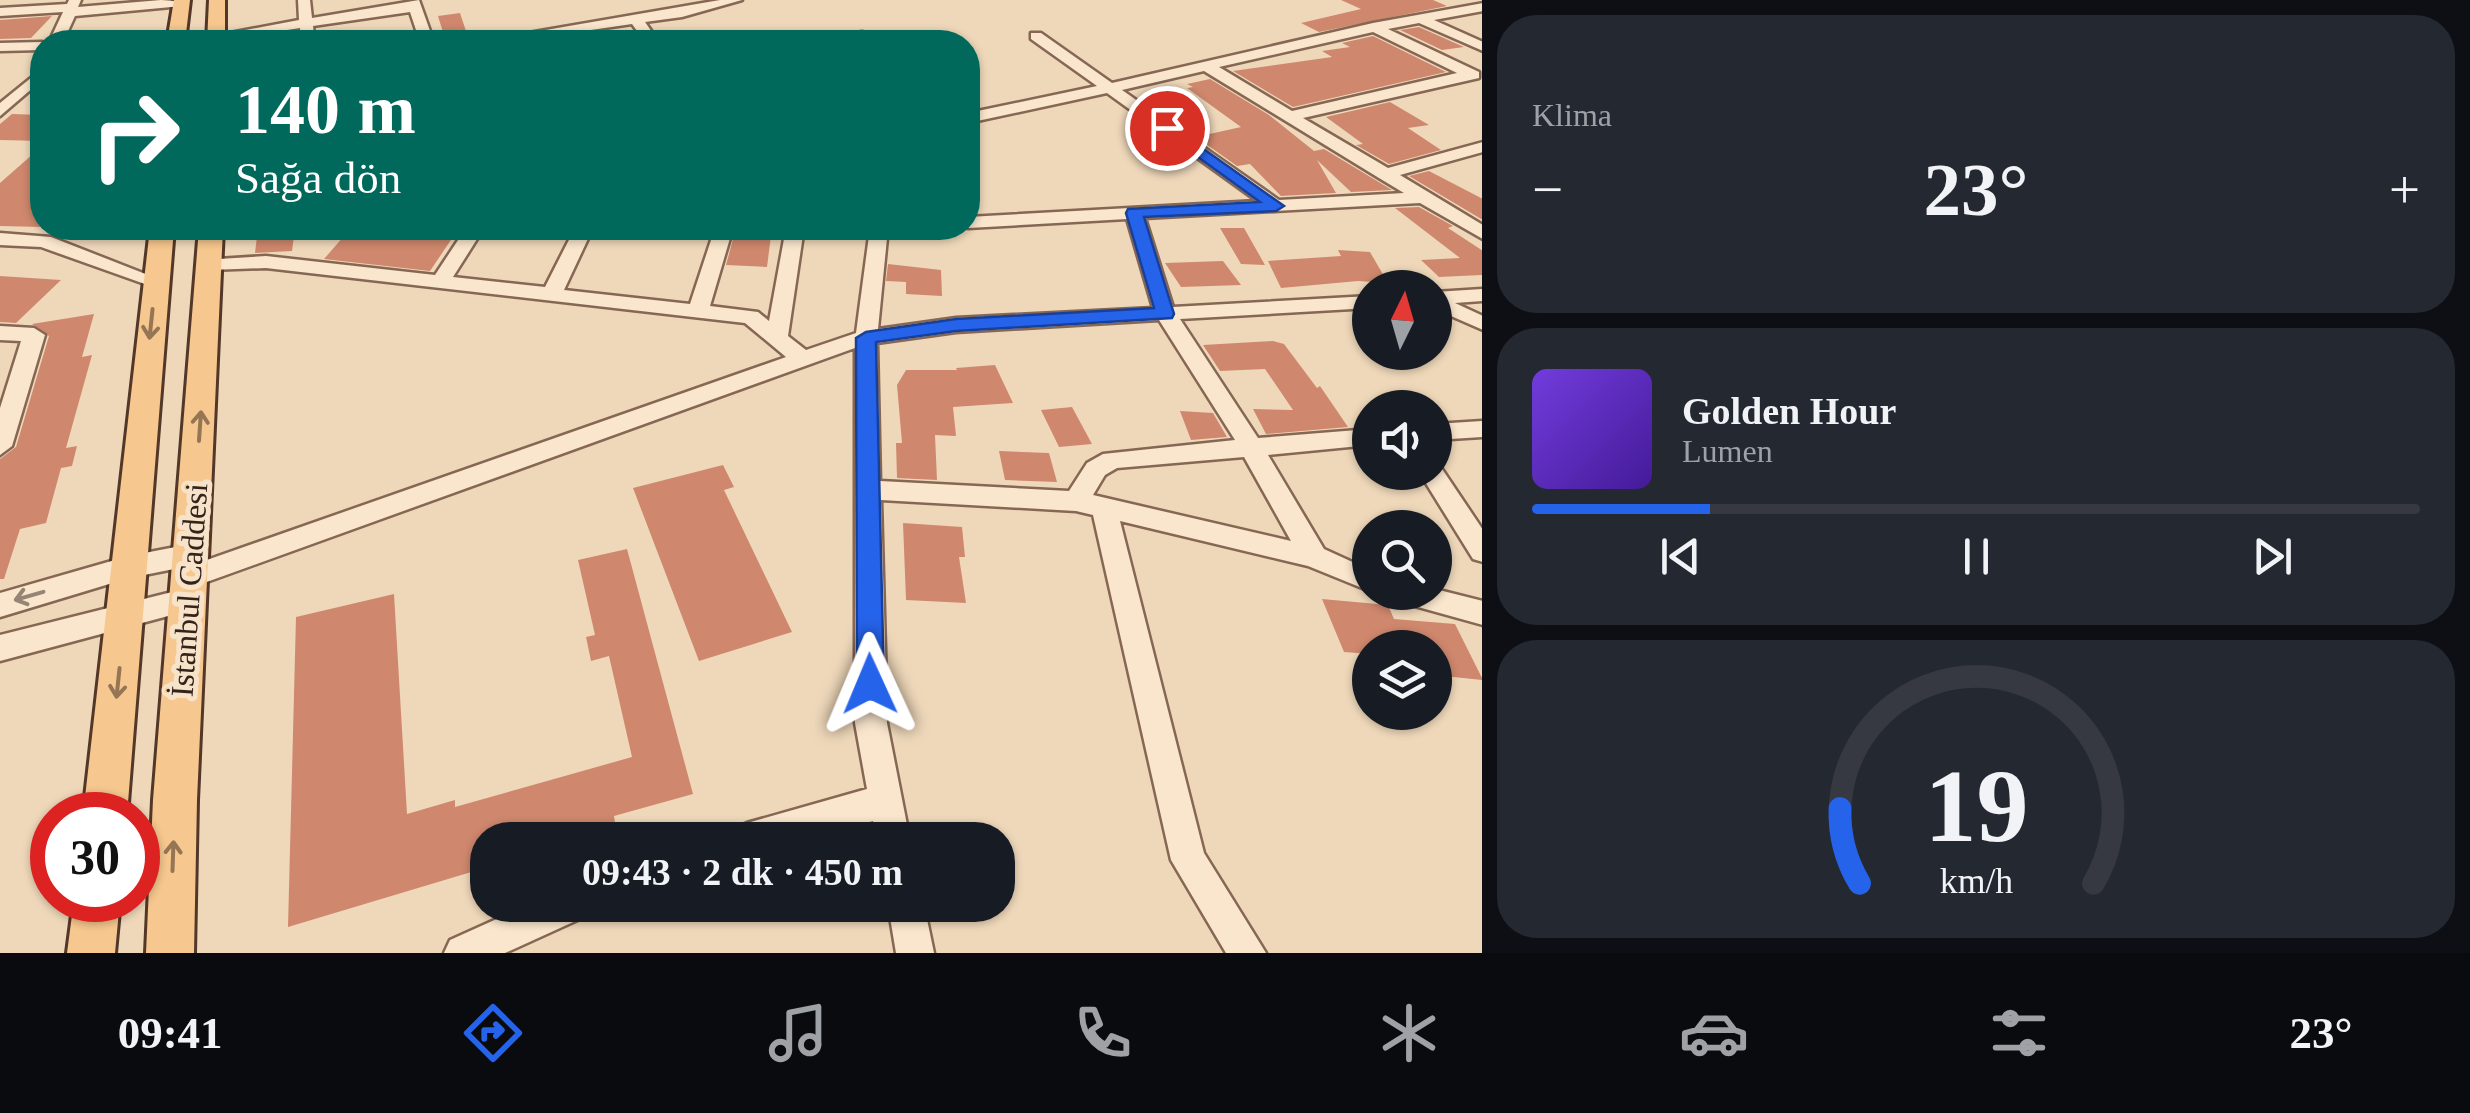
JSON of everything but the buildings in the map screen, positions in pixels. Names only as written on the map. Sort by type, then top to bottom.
[{"type":"main road","points":[[216,30],[218,0]]},
{"type":"main road","points":[[178,30],[182,1]]},
{"type":"main road","name":"İstanbul Caddesi","points":[[107,792],[161,240]]},
{"type":"main road","name":"İstanbul Caddesi","points":[[170,953],[210,240]]},
{"type":"main road","points":[[92,953],[95,922]]},
{"type":"street","points":[[304,0],[307,30]]},
{"type":"street","points":[[566,30],[736,0]]},
{"type":"street","points":[[0,12],[182,1]]},
{"type":"street","points":[[272,30],[414,4],[423,30]]},
{"type":"street","points":[[61,30],[72,7]]},
{"type":"street","points":[[980,116],[1112,89],[1373,27],[1482,7]]},
{"type":"street","points":[[1419,18],[1482,48]]},
{"type":"street","points":[[636,20],[643,30]]},
{"type":"street","points":[[1373,27],[1477,77]]},
{"type":"street","points":[[1036,36],[1276,206]]},
{"type":"street","points":[[0,47],[30,46]]},
{"type":"street","points":[[1207,66],[1482,232]]},
{"type":"street","points":[[1290,116],[1477,77]]},
{"type":"street","points":[[0,87],[30,86]]},
{"type":"street","points":[[0,112],[30,91]]},
{"type":"street","points":[[1386,174],[1482,147]]},
{"type":"street","points":[[980,221],[1424,197]]},
{"type":"street","points":[[1134,213],[1165,314],[1215,385],[1314,557]]},
{"type":"street","points":[[0,239],[44,241],[156,282]]},
{"type":"street","points":[[440,282],[467,240]]},
{"type":"street","points":[[552,294],[578,240]]},
{"type":"street","points":[[698,311],[720,240]]},
{"type":"street","points":[[777,338],[793,240]]},
{"type":"street","points":[[879,240],[866,338],[871,723],[890,822]]},
{"type":"street","points":[[209,264],[266,262],[751,317],[802,359]]},
{"type":"street","points":[[1452,298],[1482,295]]},
{"type":"street","points":[[0,648],[125,615],[190,577],[866,338],[956,325],[1352,303]]},
{"type":"street","points":[[1452,309],[1482,324]]},
{"type":"street","points":[[0,333],[34,334],[0,446]]},
{"type":"street","points":[[1452,431],[1482,429]]},
{"type":"street","points":[[1247,953],[1188,860],[1090,504],[1096,469],[1112,460],[1352,438]]},
{"type":"street","points":[[868,490],[1090,504],[1314,557],[1352,574]]},
{"type":"street","points":[[1442,490],[1482,552]]},
{"type":"street","points":[[0,604],[129,567],[190,577]]},
{"type":"street","points":[[1452,604],[1482,612]]},
{"type":"street","points":[[805,822],[861,805],[887,805]]},
{"type":"street","points":[[463,953],[532,922]]},
{"type":"street","points":[[909,922],[914,953]]},
{"type":"route","points":[[870,684],[866,338],[956,325],[1165,314],[1134,213],[1276,206],[1167,128]]}]
